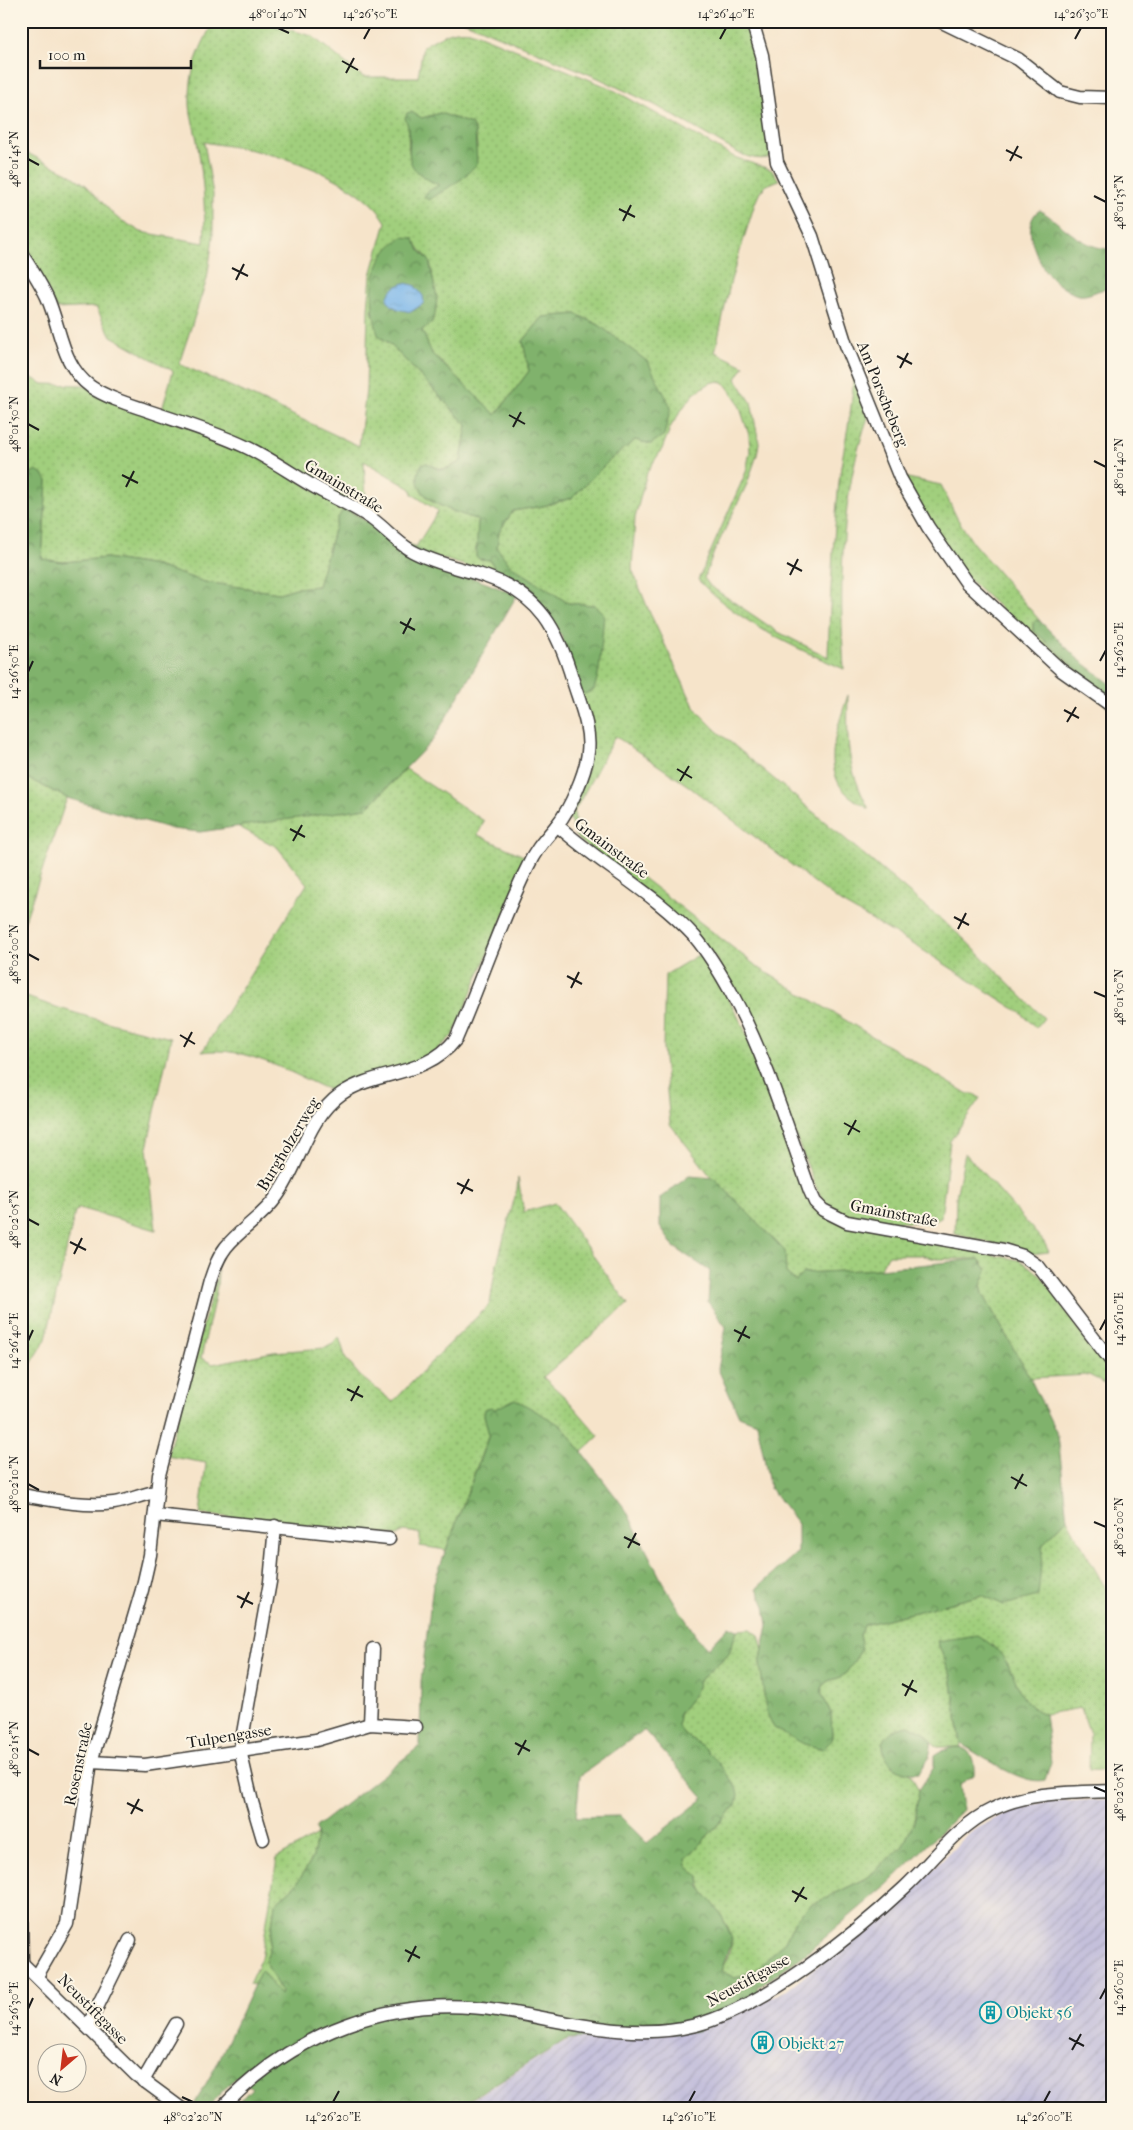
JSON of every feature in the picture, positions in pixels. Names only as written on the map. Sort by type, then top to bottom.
[{"type":"street","name":"Am Porscheberg","points":[[752,21],[762,56],[777,162],[812,236],[846,345],[884,443],[913,503],[945,554],[966,582],[1061,670],[1112,706]]},
{"type":"street","points":[[940,21],[1018,59],[1060,92],[1080,97],[1112,98]]},
{"type":"street","name":"Gmainstraße","points":[[21,253],[46,294],[69,363],[90,386],[123,403],[220,436],[257,452],[317,489],[360,511],[374,520],[398,543],[412,551],[448,566],[500,582],[517,592],[540,611],[549,622],[562,647],[583,710],[589,741],[587,761],[572,799],[557,825],[586,851],[665,909],[695,938],[708,954],[723,977],[751,1032],[776,1092],[815,1202],[823,1210],[847,1222],[1003,1250],[1023,1256],[1039,1267],[1112,1362]]},
{"type":"street","name":"Burgholzerweg","points":[[150,1556],[156,1492],[216,1263],[226,1247],[256,1220],[278,1196],[308,1136],[331,1103],[350,1089],[428,1063],[440,1055],[456,1039],[527,868],[544,838],[557,825]]},
{"type":"street","points":[[21,1495],[71,1502],[103,1504],[123,1502],[156,1492]]},
{"type":"street","points":[[155,1515],[389,1539]]},
{"type":"street","points":[[264,1839],[252,1802],[240,1750],[270,1582],[275,1526]]},
{"type":"street","name":"Rosenstraße","points":[[37,1976],[67,1924],[91,1762],[150,1556]]},
{"type":"street","points":[[370,1724],[373,1649]]},
{"type":"street","name":"Tulpengasse","points":[[91,1762],[145,1766],[328,1738],[370,1724],[416,1726]]},
{"type":"street","name":"Neustiftgasse","points":[[221,2109],[236,2093],[271,2063],[302,2044],[345,2024],[395,2011],[437,2006],[460,2006],[497,2010],[576,2026],[633,2031],[670,2029],[704,2022],[726,2014],[776,1987],[841,1941],[892,1898],[957,1834],[978,1817],[995,1808],[1022,1799],[1112,1791]]},
{"type":"street","name":"Neustiftgasse","points":[[21,1912],[21,1962],[143,2081],[182,2109]]},
{"type":"street","points":[[88,2026],[130,1940]]},
{"type":"street","points":[[143,2081],[176,2024]]},
{"type":"shaded area","points":[[1112,1799],[1112,2109],[457,2109],[567,2040],[702,2029],[787,1990],[914,1889],[974,1830],[1000,1816],[1023,1807],[1049,1802]]},
{"type":"green space","points":[[214,21],[273,21],[273,25],[312,36],[363,77],[418,77],[423,46],[451,32],[470,31],[610,88],[734,157],[772,170],[779,180],[767,185],[760,192],[755,203],[731,280],[715,352],[744,366],[736,379],[751,402],[759,443],[747,484],[714,552],[704,578],[710,586],[778,632],[828,657],[837,504],[852,400],[853,372],[869,415],[859,444],[847,507],[842,573],[844,669],[766,632],[730,608],[698,580],[746,472],[750,451],[749,435],[738,402],[726,385],[719,381],[710,383],[695,393],[685,405],[671,426],[662,449],[647,472],[635,518],[632,569],[649,611],[698,712],[717,731],[963,938],[1044,1018],[1036,1028],[1021,1013],[918,947],[840,902],[687,785],[615,736],[574,812],[576,826],[759,968],[968,1094],[974,1094],[980,1098],[950,1141],[941,1218],[930,1223],[862,1219],[837,1211],[827,1204],[818,1192],[747,1014],[715,957],[576,837],[569,817],[587,771],[581,700],[594,605],[568,603],[510,565],[497,548],[499,532],[513,511],[543,506],[572,498],[610,460],[635,440],[651,444],[599,325],[576,314],[543,317],[523,341],[529,371],[496,415],[432,354],[422,330],[432,319],[436,308],[436,295],[430,263],[416,242],[372,310],[381,338],[390,344],[467,425],[461,461],[444,468],[437,468],[427,463],[424,493],[428,498],[441,506],[478,520],[478,543],[475,551],[480,559],[490,560],[499,576],[414,550],[438,511],[412,494],[411,489],[364,461],[366,499],[351,503],[161,413],[173,371],[111,336],[96,307],[57,309],[21,244],[21,150],[68,173],[86,185],[116,217],[141,232],[204,243],[203,183],[191,110],[190,87],[200,49]],"holes":[[[440,113],[471,124],[475,131],[477,146],[463,178],[454,183],[432,189],[440,185],[422,175],[412,164],[409,148],[409,127],[422,118]],[[204,142],[260,152],[317,170],[350,187],[377,209],[386,222],[371,275],[368,309],[366,390],[359,446],[179,364],[207,279],[213,237],[213,194]]]},
{"type":"green space","points":[[463,21],[748,21],[755,43],[771,154],[768,158],[760,159],[738,153],[655,105],[598,78]]},
{"type":"green space","points":[[411,112],[422,118],[440,113],[471,124],[475,131],[477,164],[463,178],[429,200],[424,197],[427,192],[439,185],[416,170],[411,163],[409,129],[405,118],[407,113]]},
{"type":"green space","points":[[1040,210],[1083,241],[1102,248],[1112,249],[1112,289],[1085,295],[1075,294],[1063,288],[1050,276],[1038,259],[1032,240],[1031,223],[1034,216]]},
{"type":"green space","points":[[402,237],[413,238],[419,250],[429,260],[437,298],[435,315],[431,323],[422,330],[432,354],[496,415],[529,371],[523,341],[543,317],[576,314],[599,325],[648,362],[671,407],[664,435],[651,444],[635,440],[610,460],[572,498],[543,506],[513,511],[499,532],[497,548],[510,565],[568,603],[594,605],[604,614],[599,671],[594,690],[585,694],[579,693],[561,635],[499,576],[490,560],[479,559],[476,556],[478,520],[435,502],[425,495],[419,486],[418,476],[422,464],[427,463],[437,469],[444,470],[461,461],[467,425],[390,344],[378,335],[372,294],[377,268],[382,257]]},
{"type":"green space","points":[[21,372],[43,384],[83,385],[243,449],[362,517],[337,520],[318,586],[296,588],[279,593],[205,582],[156,566],[106,558],[63,562],[42,559],[47,481],[21,485]]},
{"type":"green space","points":[[36,470],[43,474],[47,481],[42,559],[63,562],[106,558],[156,566],[205,582],[279,593],[296,588],[318,586],[337,520],[342,511],[346,510],[473,578],[517,595],[433,740],[367,808],[200,832],[172,829],[67,798],[21,775],[21,485]]},
{"type":"green space","points":[[903,477],[941,485],[957,518],[973,543],[1041,622],[1037,620],[1033,624],[1033,630],[1078,670],[1090,686],[1076,677],[965,576]]},
{"type":"green space","points":[[1036,620],[1041,622],[1077,658],[1112,685],[1112,713],[1078,670],[1033,630],[1033,624]]},
{"type":"green space","points":[[848,695],[848,740],[852,766],[861,794],[869,809],[843,790],[834,768],[834,743]]},
{"type":"green space","points":[[406,769],[484,821],[478,835],[528,858],[454,1034],[431,1056],[333,1094],[329,1090],[251,1056],[218,1051],[202,1052],[307,884],[277,847],[237,826],[367,808]]},
{"type":"green space","points":[[21,775],[67,798],[23,926],[21,926]]},
{"type":"green space","points":[[700,954],[736,1013],[751,1044],[778,1109],[814,1207],[983,1253],[1019,1260],[1043,1278],[1084,1338],[1112,1369],[1112,1387],[1089,1375],[1030,1378],[983,1294],[981,1285],[987,1270],[979,1259],[936,1259],[920,1255],[889,1255],[879,1269],[804,1273],[796,1282],[786,1273],[670,1124],[663,1048],[665,975]]},
{"type":"green space","points":[[21,995],[95,1019],[171,1038],[147,1148],[156,1230],[79,1208],[75,1212],[46,1339],[21,1382]]},
{"type":"green space","points":[[965,1153],[1044,1242],[1049,1252],[1031,1254],[1006,1243],[993,1244],[955,1234],[956,1197]]},
{"type":"green space","points":[[689,1176],[714,1178],[785,1251],[786,1273],[796,1281],[803,1273],[879,1269],[979,1259],[987,1270],[981,1285],[983,1294],[1030,1378],[1058,1436],[1067,1519],[1043,1544],[1038,1596],[1004,1605],[982,1595],[864,1625],[859,1635],[862,1649],[845,1674],[827,1681],[822,1687],[821,1693],[831,1713],[832,1740],[823,1749],[804,1744],[774,1728],[766,1711],[760,1664],[768,1625],[765,1606],[757,1588],[798,1552],[798,1524],[770,1488],[757,1423],[739,1416],[718,1369],[726,1327],[708,1302],[710,1271],[674,1247],[660,1227],[660,1198]]},
{"type":"green space","points":[[518,1178],[524,1212],[555,1203],[628,1304],[543,1377],[567,1399],[599,1436],[582,1452],[562,1426],[484,1415],[489,1434],[446,1550],[420,1546],[420,1533],[403,1531],[397,1535],[200,1514],[206,1463],[167,1456],[218,1271],[217,1287],[201,1358],[213,1364],[273,1352],[325,1348],[333,1344],[339,1337],[346,1359],[360,1376],[393,1402],[490,1304],[495,1271],[517,1189]]},
{"type":"green space","points":[[515,1399],[562,1426],[626,1510],[664,1585],[698,1639],[708,1648],[729,1626],[737,1630],[729,1653],[699,1681],[694,1695],[679,1714],[678,1726],[684,1734],[702,1746],[717,1761],[735,1785],[738,1794],[736,1805],[686,1859],[687,1866],[699,1877],[700,1887],[720,1912],[732,1939],[721,1971],[735,1978],[758,1969],[785,1941],[796,1919],[809,1906],[867,1878],[903,1846],[914,1822],[919,1790],[934,1767],[934,1756],[950,1748],[963,1748],[968,1751],[974,1765],[974,1775],[960,1784],[963,1810],[889,1883],[803,1956],[756,1988],[769,1995],[697,2031],[567,2039],[455,2109],[232,2109],[252,2088],[238,2077],[205,2108],[195,2108],[193,2107],[217,2064],[261,1970],[280,1995],[281,1992],[265,1961],[268,1955],[275,1904],[298,1882],[313,1857],[317,1835],[316,1827],[420,1746],[421,1681],[433,1585],[489,1435],[484,1415],[485,1409],[491,1407],[495,1409]],"holes":[[[644,1730],[704,1798],[647,1843],[620,1816],[576,1817],[580,1776]]]},
{"type":"green space","points":[[1067,1519],[1112,1600],[1112,1771],[1089,1770],[1090,1734],[1081,1708],[1045,1714],[1037,1711],[1022,1699],[1008,1664],[993,1645],[937,1641],[951,1676],[961,1744],[960,1747],[937,1747],[923,1731],[891,1766],[910,1774],[919,1790],[914,1822],[903,1846],[867,1878],[809,1906],[796,1919],[785,1941],[758,1969],[735,1978],[721,1971],[731,1946],[729,1929],[704,1893],[699,1877],[687,1866],[686,1859],[736,1805],[702,1746],[684,1734],[678,1726],[679,1714],[694,1695],[699,1681],[729,1653],[737,1630],[750,1629],[759,1635],[763,1650],[760,1664],[774,1727],[823,1749],[832,1740],[831,1713],[821,1693],[828,1681],[845,1674],[862,1649],[859,1635],[864,1625],[982,1595],[1004,1605],[1043,1544]]},
{"type":"green space","points":[[977,1635],[999,1651],[1012,1672],[1025,1700],[1036,1710],[1045,1714],[1051,1762],[1045,1780],[1036,1781],[1014,1774],[961,1744],[951,1676],[937,1641]]},
{"type":"green space","points":[[909,1726],[923,1731],[932,1741],[929,1758],[919,1773],[907,1772],[896,1768],[884,1753],[883,1745],[887,1736],[895,1730]]},
{"type":"green space","points":[[317,1835],[313,1857],[298,1882],[275,1904],[268,1955],[265,1961],[281,1992],[280,1996],[261,1971],[254,1985],[249,1984],[261,1958],[277,1858]]},
{"type":"water","points":[[404,283],[414,285],[423,296],[424,303],[411,312],[394,307],[387,299],[393,289]]},
{"type":"place","name":"Objekt 56","points":[[990,2012]]},
{"type":"place","name":"Objekt 27","points":[[762,2043]]}]
